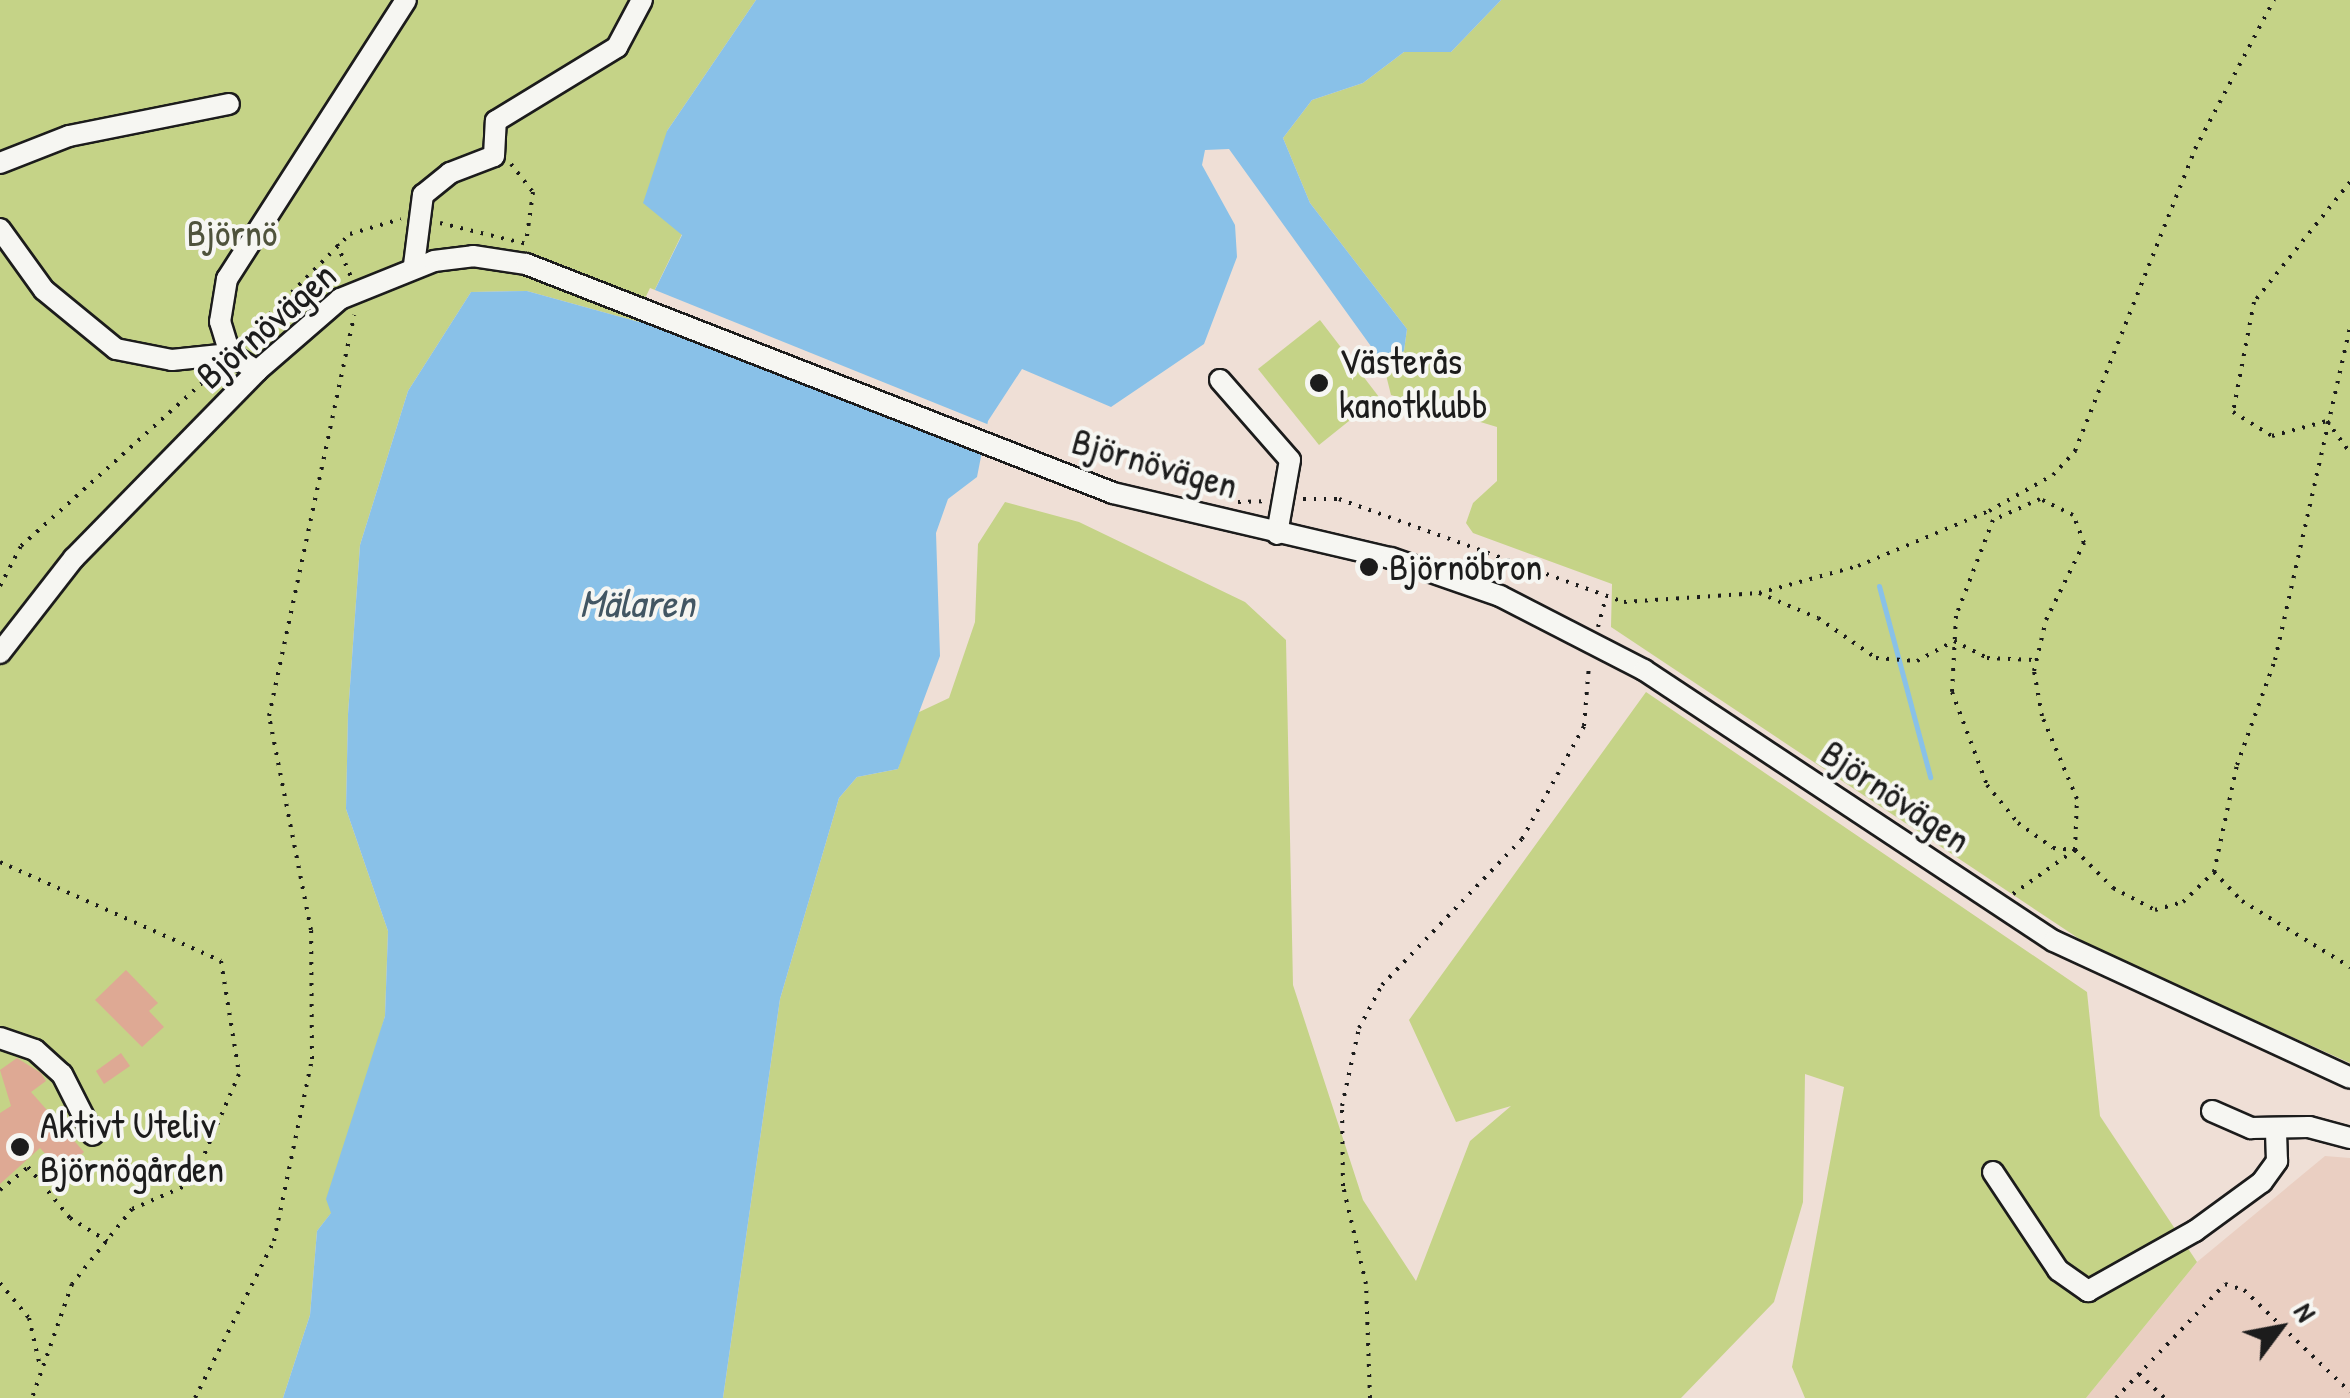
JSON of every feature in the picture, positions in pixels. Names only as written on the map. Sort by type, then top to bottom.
[{"type":"street","points":[[230,354],[220,322],[228,279],[406,0]]},
{"type":"street","points":[[414,265],[423,195],[450,173],[494,156],[496,122],[616,47],[642,0]]},
{"type":"street","points":[[0,163],[69,136],[229,104]]},
{"type":"street","points":[[0,229],[44,290],[116,350],[172,360],[230,354],[258,371]]},
{"type":"street","name":"Björnövägen","points":[[0,653],[74,558],[258,371],[356,288],[414,265],[472,256],[526,264],[634,302],[1114,494],[1391,558],[1500,596],[1593,641],[1994,904],[2120,978],[2350,1078]]},
{"type":"street","points":[[1220,380],[1290,460],[1276,534]]},
{"type":"street","points":[[0,1038],[35,1050],[62,1074],[93,1136]]},
{"type":"street","points":[[2212,1111],[2276,1132],[2309,1127],[2350,1138]]},
{"type":"street","points":[[1993,1172],[2058,1270],[2088,1291],[2196,1231],[2262,1182],[2277,1161],[2276,1132]]},
{"type":"path","points":[[1302,499],[1339,499],[1606,598],[1694,602],[1760,593],[1932,538],[2064,466],[2195,149],[2274,0]]},
{"type":"path","points":[[494,156],[520,168],[533,192],[526,243]]},
{"type":"path","points":[[2327,422],[2272,436],[2232,412],[2254,302],[2350,182]]},
{"type":"path","points":[[195,1398],[278,1228],[312,1059],[310,930],[269,716],[356,288],[337,244]]},
{"type":"path","points":[[2076,850],[2053,848],[2018,823],[1988,785],[1952,692],[1956,616],[1993,520],[2040,498],[2056,502],[2073,514],[2084,543],[2046,620],[2037,660],[2042,716],[2077,799],[2076,850],[2090,871],[2154,910],[2183,902],[2214,872],[2237,766],[2275,660],[2350,328]]},
{"type":"path","points":[[2327,422],[2350,453]]},
{"type":"path","points":[[1760,593],[1818,618],[1876,658],[1917,661],[1954,641]]},
{"type":"path","points":[[1370,1398],[1366,1284],[1343,1186],[1351,1052],[1382,986],[1522,839],[1584,726],[1593,641],[1606,598]]},
{"type":"path","points":[[1954,641],[1987,658],[2037,660]]},
{"type":"path","points":[[1994,904],[2076,850]]},
{"type":"path","points":[[0,862],[222,961],[239,1074],[192,1182],[132,1209],[72,1284],[40,1362],[32,1398]]},
{"type":"path","points":[[2214,872],[2242,901],[2350,967]]},
{"type":"path","points":[[0,1190],[28,1167],[70,1218],[107,1240]]},
{"type":"path","points":[[0,1284],[29,1318],[40,1362]]},
{"type":"path","points":[[2116,1398],[2225,1284],[2244,1290],[2350,1392]]},
{"type":"path","points":[[2139,1374],[2164,1398]]},
{"type":"shaded area","points":[[2325,1156],[2350,1158],[2350,1398],[2086,1398],[2197,1262]]},
{"type":"green space","name":"Björnö","points":[[0,0],[756,0],[667,131],[682,234],[639,322],[527,291],[471,292],[408,391],[360,545],[348,714],[346,809],[388,931],[385,1016],[332,1212],[317,1231],[310,1315],[283,1398],[0,1398]]},
{"type":"green space","points":[[1501,0],[2350,0],[2350,1063],[2093,948],[1611,627],[1612,584],[1473,533],[1466,523],[1473,503],[1497,481],[1497,427],[1391,395],[1383,363],[1404,351],[1407,329],[1310,203],[1283,138],[1312,100],[1363,83],[1404,52],[1451,52]]},
{"type":"green space","name":"Västerås kanotklubb","points":[[1320,320],[1379,397],[1319,445],[1258,369]]},
{"type":"green space","points":[[1005,502],[1079,522],[1245,602],[1286,640],[1293,985],[1363,1200],[1416,1281],[1470,1141],[1511,1106],[1456,1122],[1409,1020],[1646,692],[2087,992],[2100,1116],[2197,1262],[2086,1398],[1805,1398],[1792,1367],[1844,1087],[1805,1074],[1803,1202],[1774,1302],[1681,1398],[723,1398],[780,999],[839,798],[857,777],[898,769],[915,714],[949,698],[975,622],[978,544]]},
{"type":"water","name":"Mälaren","points":[[756,0],[1501,0],[1451,52],[1404,52],[1363,83],[1312,100],[1283,138],[1310,203],[1407,329],[1404,351],[1383,363],[1229,149],[1205,150],[1202,165],[1235,225],[1237,257],[1204,344],[1111,407],[1022,369],[988,421],[977,477],[948,499],[936,533],[940,656],[898,769],[857,777],[839,798],[780,999],[723,1398],[283,1398],[310,1315],[317,1231],[331,1213],[326,1199],[385,1016],[388,931],[346,809],[348,714],[360,545],[408,391],[471,292],[527,291],[639,322],[682,235],[643,203],[667,131]]},
{"type":"pier","points":[[650,288],[992,426],[986,455],[638,313]]},
{"type":"building","points":[[126,970],[158,1003],[149,1011],[164,1027],[142,1047],[95,1000]]},
{"type":"building","points":[[121,1053],[130,1066],[104,1084],[96,1071]]},
{"type":"building","points":[[17,1058],[41,1073],[46,1081],[31,1092],[84,1152],[62,1173],[40,1148],[0,1184],[0,1113],[11,1106],[0,1070]]},
{"type":"waterway","points":[[1879,586],[1930,777]]},
{"type":"place","name":"Västerås kanotklubb","points":[[1319,383]]},
{"type":"place","name":"Björnöbron","points":[[1369,567]]},
{"type":"place","name":"Aktivt Uteliv Björnögården","points":[[20,1147]]}]
